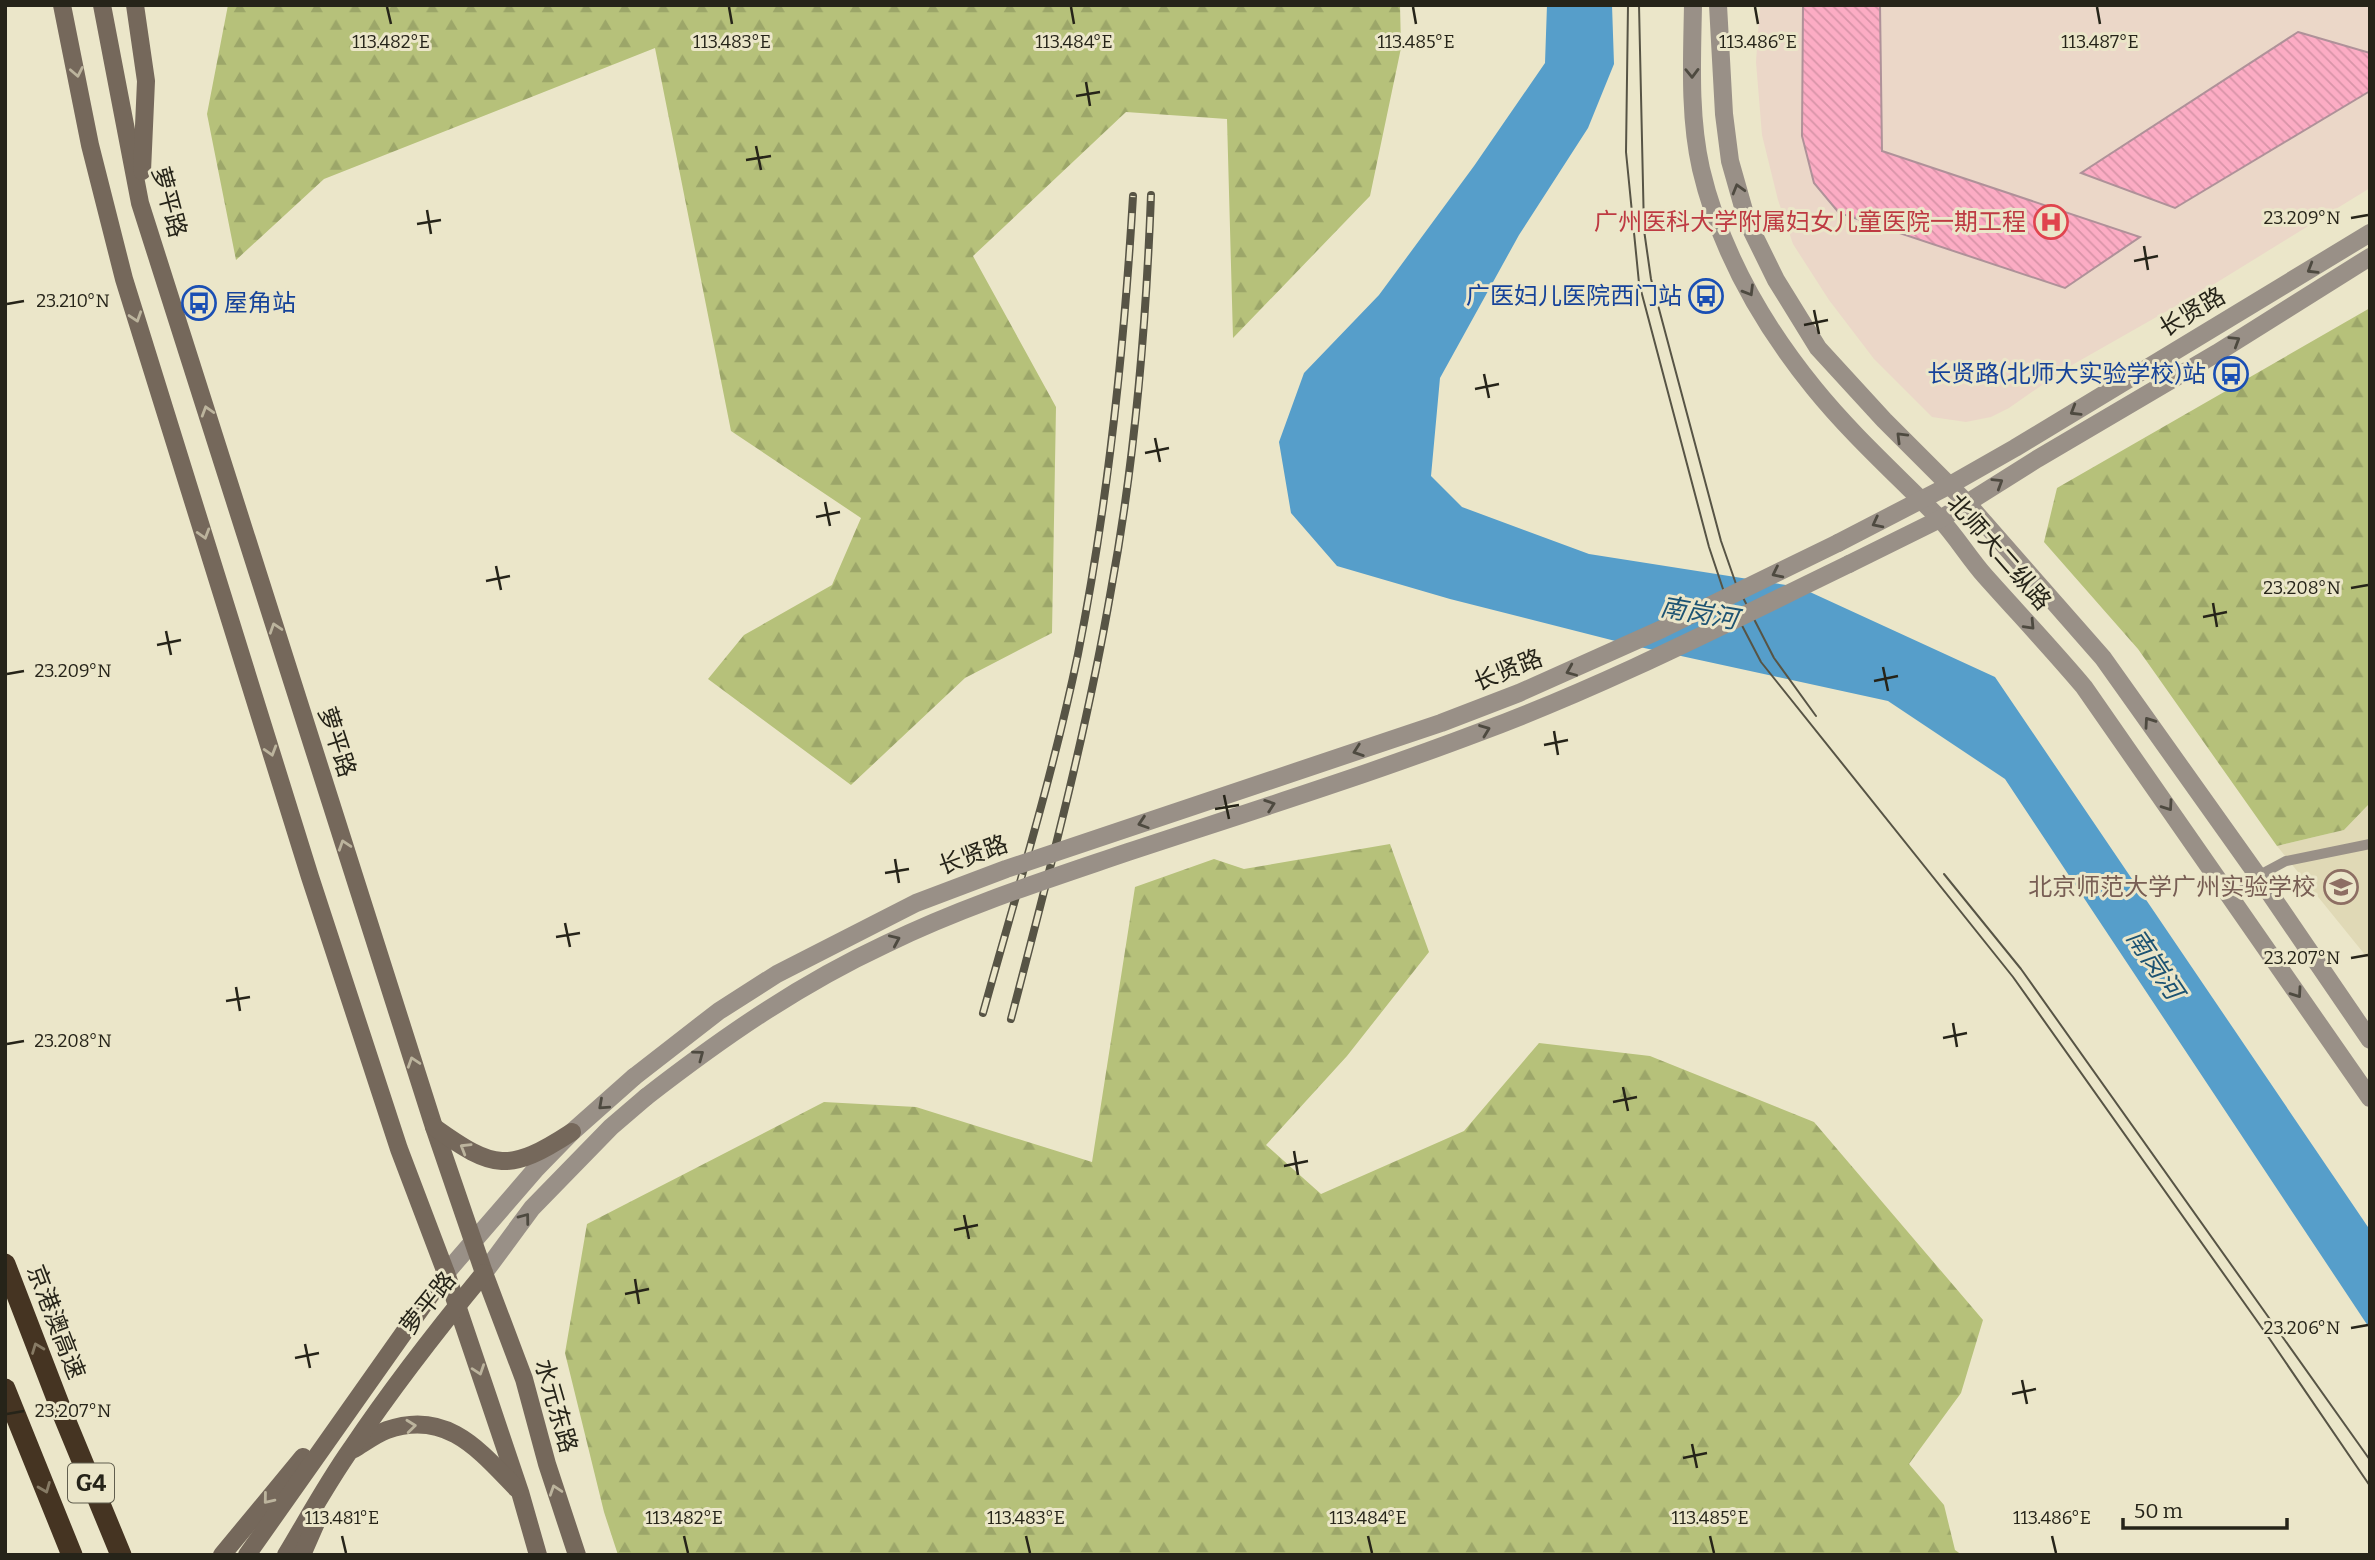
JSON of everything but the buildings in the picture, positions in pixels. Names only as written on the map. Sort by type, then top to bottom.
[{"type":"highway","name":"京港澳高速","points":[[5,1264],[121,1555]]},
{"type":"highway","name":"G4","points":[[5,1389],[72,1555]]},
{"type":"main road","name":"萝平路","points":[[62,5],[90,145],[124,279],[314,890],[399,1149],[446,1273],[247,1555]]},
{"type":"main road","name":"萝平路","points":[[102,5],[140,203],[434,1127],[484,1273],[399,1380],[349,1451],[286,1555]]},
{"type":"main road","points":[[135,5],[146,81],[140,203]]},
{"type":"main road","points":[[434,1127],[477,1155],[495,1161],[516,1161],[530,1157],[572,1132]]},
{"type":"main road","points":[[446,1273],[520,1492],[538,1555]]},
{"type":"main road","name":"水元东路","points":[[484,1273],[524,1379],[547,1464],[577,1555]]},
{"type":"main road","name":"萝平路","points":[[222,1555],[375,1372]]},
{"type":"main road","points":[[349,1451],[396,1428],[421,1424],[440,1427],[462,1437],[477,1448],[520,1492]]},
{"type":"main road","name":"萝平路","points":[[302,1555],[349,1451]]},
{"type":"street","name":"北师大二纵路","points":[[1693,5],[1692,76],[1701,168],[1714,212],[1738,273],[1786,352],[1816,390],[1940,519],[1984,575],[2084,687],[2370,1098]]},
{"type":"street","name":"北师大二纵路","points":[[1718,5],[1724,114],[1730,161],[1747,221],[1776,280],[1818,348],[2005,544],[2103,658],[2258,876],[2370,1040]]},
{"type":"street","name":"长贤路","points":[[446,1273],[535,1170],[572,1132],[634,1077],[719,1011],[777,974],[916,903],[1006,869],[1441,723],[1519,693],[1629,645],[1950,485],[2370,233]]},
{"type":"street","name":"长贤路","points":[[484,1273],[532,1208],[611,1128],[646,1097],[752,1017],[848,963],[920,928],[1005,893],[1350,778],[1545,708],[1651,661],[1940,519],[2036,459],[2217,353],[2370,257]]},
{"type":"lane","points":[[2232,899],[2258,876],[2286,861],[2370,844]]},
{"type":"shaded area","name":"广州医科大学附属妇女儿童医院一期工程","points":[[1760,5],[2370,5],[2370,188],[2211,286],[2065,369],[2009,408],[1991,417],[1966,422],[1932,417],[1874,359],[1829,300],[1793,244],[1778,200],[1762,135],[1756,62]]},
{"type":"shaded area","name":"北京师范大学广州实验学校","points":[[2370,803],[2370,961],[2277,846],[2344,830]]},
{"type":"green space","points":[[228,5],[1400,5],[1401,48],[1370,196],[1233,338],[1227,119],[1126,112],[973,256],[1056,407],[1052,633],[965,678],[851,785],[708,679],[744,635],[832,585],[861,518],[731,431],[655,48],[324,179],[236,260],[207,114]]},
{"type":"green space","points":[[2370,308],[2370,803],[2344,830],[2277,846],[2138,649],[2044,542],[2057,488]]},
{"type":"green space","points":[[1390,844],[1429,952],[1347,1056],[1266,1145],[1321,1194],[1464,1131],[1539,1043],[1650,1056],[1814,1122],[1983,1320],[1961,1393],[1909,1464],[1944,1505],[1955,1550],[1962,1555],[618,1555],[604,1512],[565,1353],[587,1224],[824,1102],[916,1107],[1092,1162],[1135,887],[1214,859],[1244,869]]},
{"type":"water","name":"南岗河","points":[[1547,5],[1612,5],[1614,64],[1588,128],[1519,235],[1440,378],[1431,476],[1462,507],[1589,554],[1799,587],[1995,677],[2370,1230],[2370,1329],[2005,779],[1888,701],[1635,646],[1450,599],[1337,566],[1291,513],[1279,442],[1304,373],[1379,295],[1474,166],[1545,63]]},
{"type":"tram line","points":[[1628,5],[1626,152],[1639,283],[1709,547],[1723,589],[1761,662],[2013,977],[2267,1335],[2370,1486]]},
{"type":"tram line","points":[[1639,5],[1644,230],[1651,279],[1721,541],[1736,584],[1774,658],[1816,716]]},
{"type":"tram line","points":[[1944,874],[2021,969],[2370,1460]]},
{"type":"railway","points":[[1011,1019],[1078,752],[1119,541],[1138,393],[1151,195]]},
{"type":"railway","points":[[983,1013],[1057,744],[1089,597],[1113,426],[1133,196]]},
{"type":"place","name":"广州医科大学附属妇女儿童医院一期工程","points":[[2051,222]]},
{"type":"place","name":"广医妇儿医院西门站","points":[[1706,296]]},
{"type":"place","name":"屋角站","points":[[199,303]]},
{"type":"place","name":"长贤路(北师大实验学校)站","points":[[2231,374]]},
{"type":"place","name":"北京师范大学广州实验学校","points":[[2341,887]]}]
